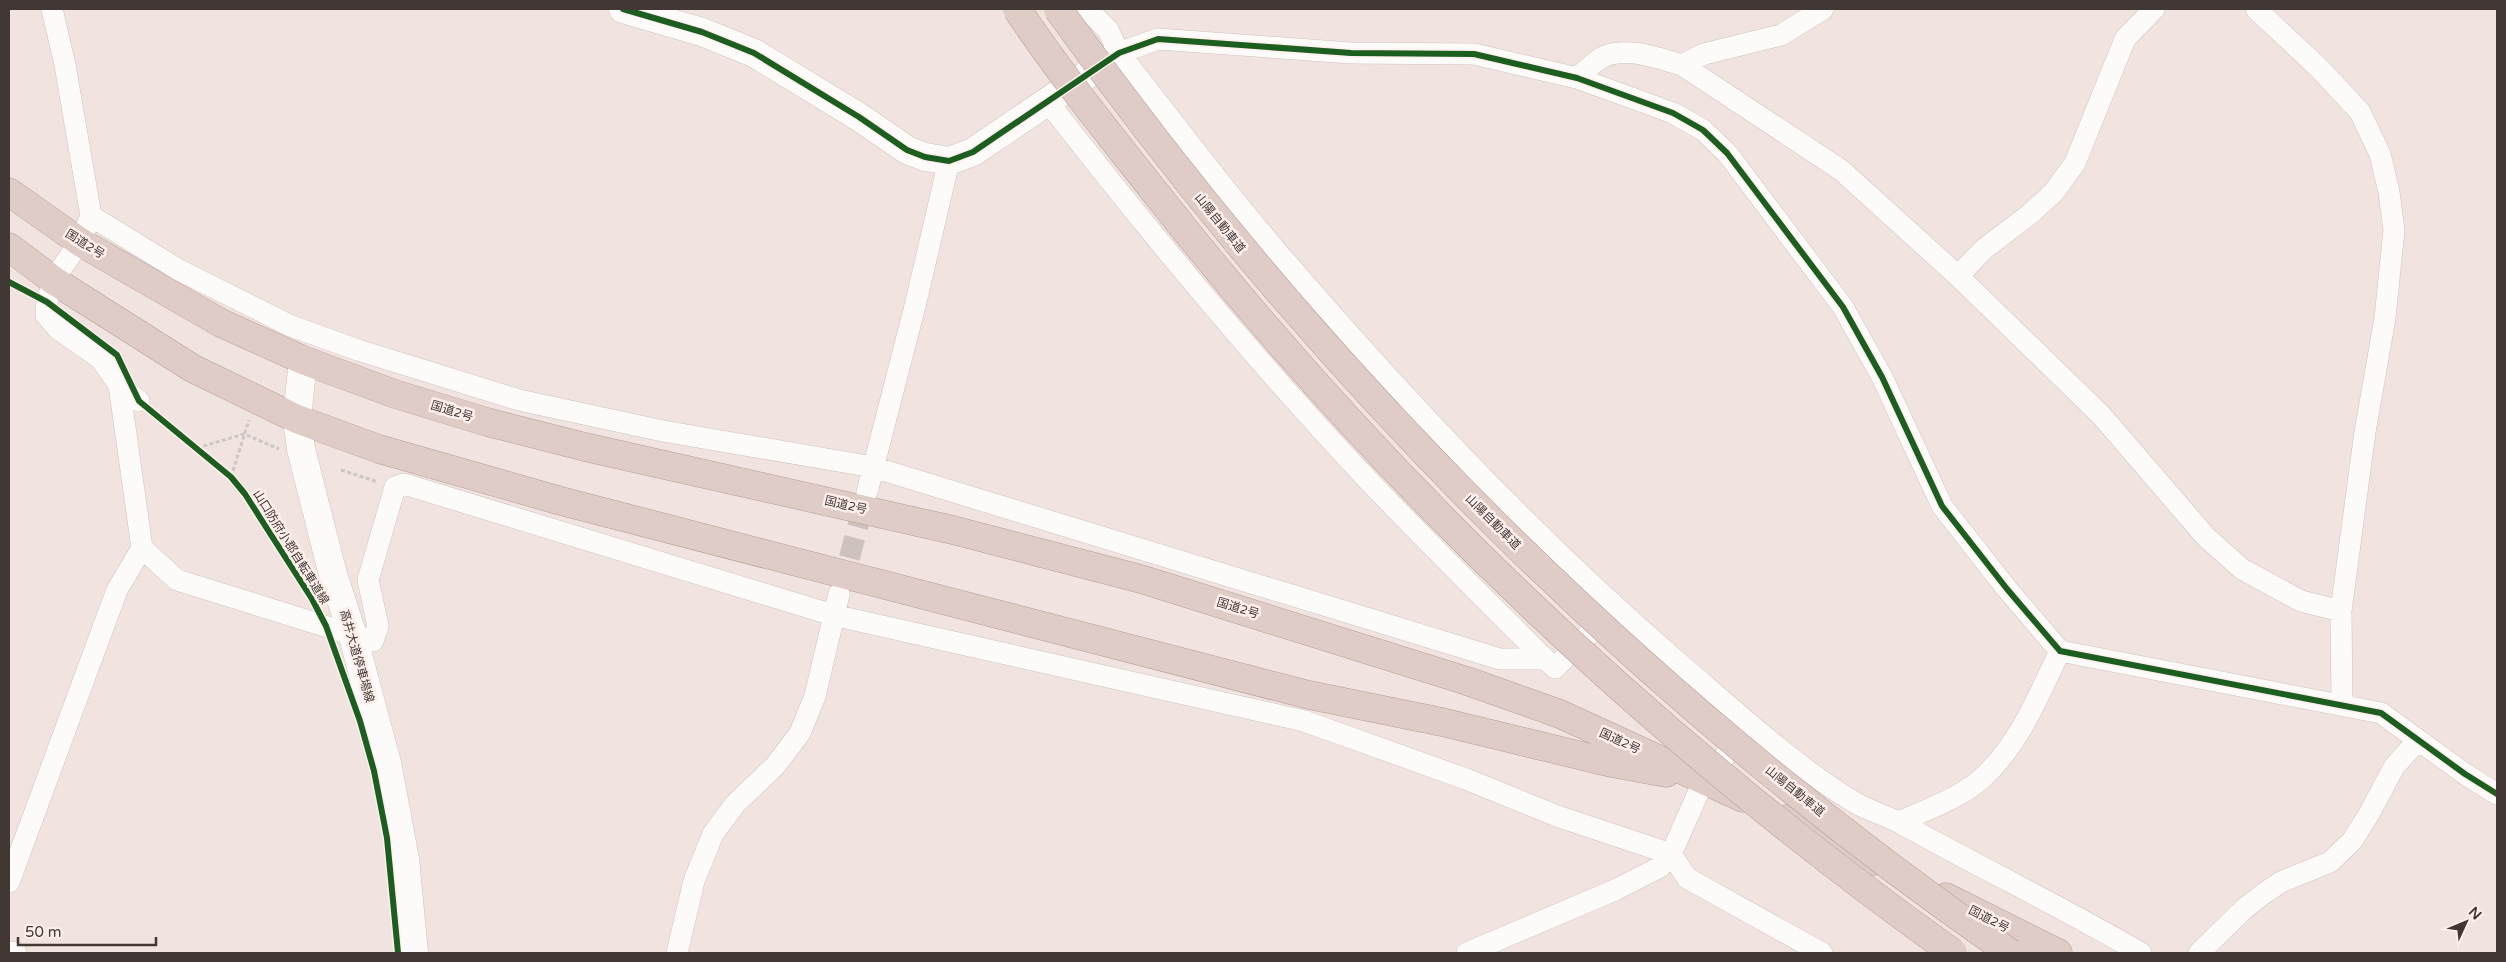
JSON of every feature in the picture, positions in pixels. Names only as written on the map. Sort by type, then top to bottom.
[{"type":"highway","points":[[1017,9],[1100,122],[1223,278],[1353,428],[1491,569],[1676,736],[1881,901],[1953,953]]},
{"type":"highway","name":"山陽自動車道","points":[[1058,9],[1125,102],[1247,256],[1378,405],[1516,546],[1610,635],[1695,710],[1841,828],[2010,953]]},
{"type":"highway","name":"国道2号","points":[[9,192],[80,242],[221,323],[302,360],[395,394],[487,422],[594,449],[953,530],[1141,579],[1458,678],[1560,714],[1704,780],[2058,953]]},
{"type":"highway","name":"国道2号","points":[[9,247],[53,280],[192,368],[297,419],[380,449],[460,474],[1300,693],[1486,732],[1607,762],[1704,780]]},
{"type":"main road","points":[[624,9],[702,32],[754,52],[859,117],[907,150],[925,158],[949,161],[973,152],[1119,53]]},
{"type":"main road","name":"高井大道停車場線","points":[[302,360],[297,419],[309,482],[332,571],[352,633],[387,763],[405,859],[414,953]]},
{"type":"street","points":[[52,9],[65,65],[91,216],[80,242],[53,280],[47,302],[46,315],[58,329],[100,358],[119,385],[139,401]]},
{"type":"street","points":[[1087,9],[1108,30],[1119,53],[1276,251],[1381,370],[1492,489],[1615,608],[1751,726],[1855,803],[1899,822],[1970,862],[2076,915],[2142,953]]},
{"type":"street","points":[[1682,65],[1704,54],[1781,35],[1823,9]]},
{"type":"street","points":[[1958,276],[1984,248],[2030,214],[2054,192],[2075,163],[2126,39],[2154,9]]},
{"type":"street","points":[[2256,9],[2319,68],[2360,112],[2380,154],[2389,192],[2394,230],[2385,318],[2365,432],[2341,611],[2342,704]]},
{"type":"street","points":[[1119,53],[1158,39],[1351,53],[1454,52],[1474,54],[1577,78],[1673,112],[1703,130],[1727,153],[1843,307],[1882,377],[1942,506],[2060,651],[2381,713],[2497,794]]},
{"type":"street","points":[[1577,78],[1604,57],[1627,53],[1653,56],[1682,65],[1841,170],[1958,276],[2101,415],[2206,537],[2242,569],[2301,601],[2341,611]]},
{"type":"street","points":[[1048,102],[1228,325],[1368,479],[1555,668],[1615,608]]},
{"type":"street","points":[[867,492],[915,306],[949,161]]},
{"type":"street","points":[[91,216],[179,270],[282,321],[358,350],[519,400],[663,431],[872,467],[1500,659],[1545,659]]},
{"type":"street","points":[[9,882],[117,590],[142,548],[119,385]]},
{"type":"street","points":[[142,548],[177,580],[373,641],[378,626],[368,580],[395,487],[404,484],[470,502],[833,615],[1304,721],[1466,779],[1557,816],[1671,854],[1687,878],[1822,953]]},
{"type":"street","points":[[677,953],[694,881],[713,834],[735,804],[775,766],[800,733],[815,696],[839,594]]},
{"type":"street","points":[[1899,822],[1947,800],[1980,781],[2020,732],[2060,651]]},
{"type":"street","points":[[1466,953],[1615,890],[1660,867],[1671,854],[1704,780],[1751,726]]},
{"type":"street","points":[[2199,953],[2245,908],[2266,892],[2281,882],[2330,862],[2352,841],[2370,814],[2394,766],[2418,740]]},
{"type":"street","points":[[9,952],[16,953]]},
{"type":"path","points":[[224,471],[234,480],[244,434],[252,412]]},
{"type":"path","points":[[194,446],[244,434],[282,451]]},
{"type":"path","points":[[194,446],[204,454]]},
{"type":"path","points":[[341,470],[395,487]]},
{"type":"tunnel","points":[[841,589],[866,496]]},
{"type":"cycle path","points":[[623,9],[702,32],[754,53],[859,117],[907,150],[925,157],[949,161],[973,152],[1119,53],[1158,39],[1351,53],[1474,54],[1577,78],[1673,113],[1703,130],[1727,153],[1843,307],[1882,377],[1942,506],[2007,589],[2060,651],[2381,713],[2465,774],[2497,794]]},
{"type":"cycle path","name":"山口防府小郡自転車道線","points":[[9,282],[47,302],[117,355],[139,401],[231,477],[245,494],[312,599],[326,626],[360,721],[374,771],[387,838],[398,953]]}]
